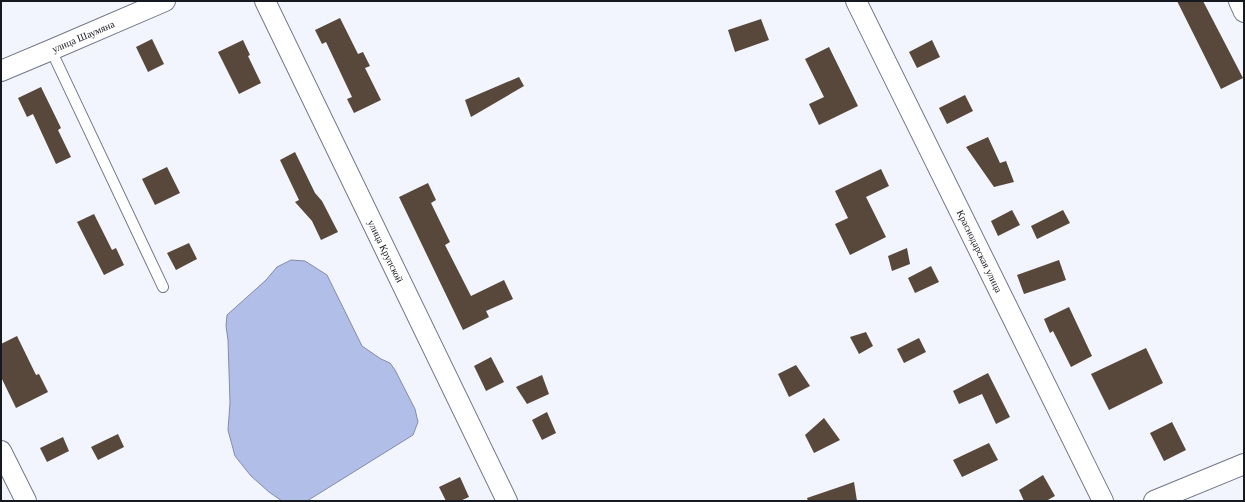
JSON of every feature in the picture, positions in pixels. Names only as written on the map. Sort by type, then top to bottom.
[{"type":"street","name":"улица Шаумяна","points":[[1,70],[165,1]]},
{"type":"street","name":"улица Крупской","points":[[265,1],[506,501]]},
{"type":"street","name":"Краснодарская улица","points":[[856,1],[1103,501]]},
{"type":"street","points":[[1239,1],[1244,12]]},
{"type":"street","points":[[1,451],[26,501]]},
{"type":"street","points":[[1154,501],[1244,464]]},
{"type":"lane","points":[[51,50],[163,287]]},
{"type":"water","points":[[291,260],[305,261],[327,275],[362,346],[381,359],[390,363],[395,370],[415,409],[418,422],[413,435],[307,501],[282,501],[251,476],[235,456],[228,430],[230,403],[228,340],[226,326],[227,315],[266,280],[277,267]]},
{"type":"building","points":[[1177,1],[1203,1],[1243,78],[1221,89]]},
{"type":"building","points":[[340,18],[358,54],[363,52],[370,66],[365,68],[381,100],[354,113],[347,99],[352,97],[326,42],[322,44],[315,30]]},
{"type":"building","points":[[761,19],[769,40],[735,52],[728,30]]},
{"type":"building","points":[[152,39],[164,64],[148,72],[136,47]]},
{"type":"building","points":[[243,40],[250,55],[248,56],[261,83],[239,94],[218,52]]},
{"type":"building","points":[[932,40],[940,57],[917,68],[909,52]]},
{"type":"building","points":[[829,47],[858,106],[819,125],[809,104],[824,97],[805,59]]},
{"type":"building","points":[[519,77],[524,86],[471,117],[465,100]]},
{"type":"building","points":[[41,87],[61,128],[58,130],[71,157],[56,164],[33,114],[27,117],[18,98]]},
{"type":"building","points":[[965,95],[973,111],[947,124],[939,108]]},
{"type":"building","points":[[988,137],[1000,163],[1006,161],[1014,182],[994,187],[966,147]]},
{"type":"building","points":[[295,152],[315,193],[322,201],[338,232],[321,240],[312,221],[295,202],[299,200],[280,160]]},
{"type":"building","points":[[167,167],[180,193],[155,205],[142,179]]},
{"type":"building","points":[[881,169],[889,186],[866,197],[886,237],[850,255],[835,224],[848,218],[835,191]]},
{"type":"building","points":[[428,183],[436,200],[431,203],[450,242],[445,245],[471,296],[504,280],[513,299],[486,311],[489,317],[463,330],[399,197]]},
{"type":"building","points":[[1012,210],[1020,225],[998,236],[991,221]]},
{"type":"building","points":[[1063,210],[1070,223],[1037,239],[1031,226]]},
{"type":"building","points":[[94,214],[112,250],[116,248],[124,265],[104,275],[77,222]]},
{"type":"building","points":[[189,243],[197,259],[176,270],[167,253]]},
{"type":"building","points":[[907,248],[910,264],[892,271],[888,256]]},
{"type":"building","points":[[1059,260],[1066,280],[1024,294],[1017,275]]},
{"type":"building","points":[[931,266],[939,282],[915,293],[908,278]]},
{"type":"building","points":[[1069,307],[1092,356],[1071,367],[1053,331],[1050,333],[1044,319]]},
{"type":"building","points":[[866,332],[873,346],[859,354],[850,337]]},
{"type":"building","points":[[17,336],[36,375],[39,374],[48,392],[16,408],[1,377],[1,344]]},
{"type":"building","points":[[919,338],[926,352],[904,363],[897,349]]},
{"type":"building","points":[[1146,348],[1163,383],[1109,410],[1091,374]]},
{"type":"building","points":[[491,357],[504,382],[486,391],[474,366]]},
{"type":"building","points":[[796,365],[810,386],[789,397],[778,374]]},
{"type":"building","points":[[988,373],[1010,417],[996,424],[982,394],[959,404],[953,391]]},
{"type":"building","points":[[542,375],[549,394],[527,404],[516,387]]},
{"type":"building","points":[[547,412],[556,433],[542,440],[532,420]]},
{"type":"building","points":[[824,418],[840,440],[814,453],[805,435]]},
{"type":"building","points":[[1172,422],[1186,450],[1164,461],[1150,433]]},
{"type":"building","points":[[118,434],[124,447],[98,460],[91,447]]},
{"type":"building","points":[[63,437],[69,451],[47,462],[40,448]]},
{"type":"building","points":[[989,443],[998,460],[962,477],[953,460]]},
{"type":"building","points":[[1043,475],[1055,496],[1046,501],[1024,501],[1019,490]]},
{"type":"building","points":[[460,477],[469,497],[460,501],[446,501],[439,487]]},
{"type":"building","points":[[854,482],[857,501],[808,501],[807,498]]}]
